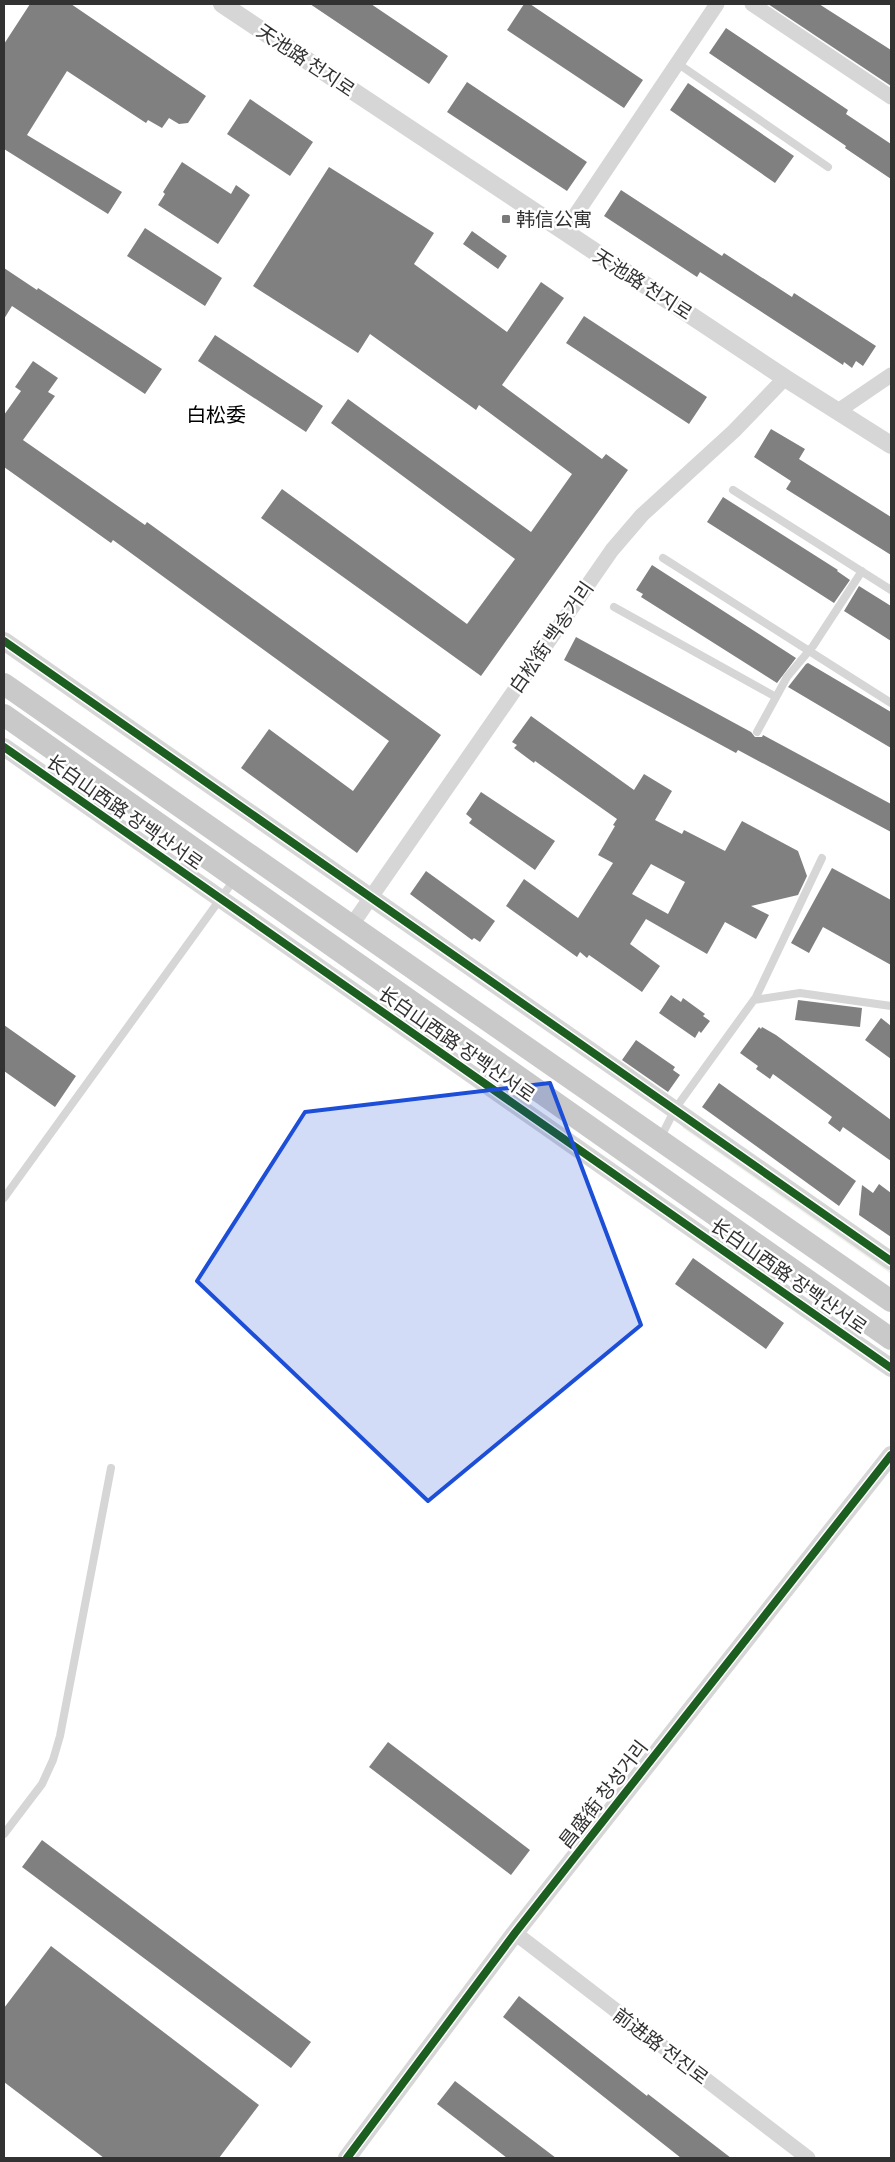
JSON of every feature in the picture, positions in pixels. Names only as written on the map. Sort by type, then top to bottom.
[{"type":"main road","name":"长白山西路 장백산서로","points":[[4,684],[891,1301]]},
{"type":"main road","name":"长白山西路 장백산서로","points":[[4,715],[891,1339]]},
{"type":"street","name":"天池路 천지로","points":[[222,4],[785,378],[891,445]]},
{"type":"street","points":[[564,232],[717,4]]},
{"type":"street","points":[[752,4],[891,97]]},
{"type":"street","points":[[838,411],[891,375]]},
{"type":"street","name":"白松街 백송거리","points":[[351,926],[612,550],[642,514],[734,431],[785,378]]},
{"type":"street","points":[[4,641],[891,1261]]},
{"type":"street","name":"长白山西路 장백산서로","points":[[4,747],[891,1368]]},
{"type":"street","name":"昌盛街 창성거리","points":[[347,2158],[515,1933],[891,1455]]},
{"type":"street","name":"前进路 전진로","points":[[515,1933],[806,2158]]},
{"type":"lane","points":[[677,63],[828,168]]},
{"type":"lane","points":[[733,490],[891,590]]},
{"type":"lane","points":[[663,558],[891,703]]},
{"type":"lane","points":[[756,732],[787,677],[810,651],[862,571]]},
{"type":"lane","points":[[614,608],[776,697]]},
{"type":"lane","points":[[659,1141],[675,1109],[754,1000],[822,858]]},
{"type":"lane","points":[[4,1198],[236,877]]},
{"type":"lane","points":[[754,1000],[800,992],[891,1006]]},
{"type":"lane","points":[[4,1834],[42,1784],[53,1760],[60,1736],[111,1468]]},
{"type":"highlighted area","points":[[550,1083],[641,1325],[428,1501],[197,1281],[305,1112]]},
{"type":"shaded area","points":[[682,1125],[891,1267],[891,1274],[683,1128]]},
{"type":"building","points":[[30,4],[71,4],[206,96],[188,123],[179,124],[169,118],[162,128],[148,120],[146,123],[67,71],[27,135],[122,192],[108,214],[4,149],[4,44]]},
{"type":"building","points":[[310,4],[371,4],[448,56],[429,84]]},
{"type":"building","points":[[524,4],[530,4],[643,80],[624,108],[507,30]]},
{"type":"building","points":[[768,4],[819,4],[891,50],[891,86]]},
{"type":"building","points":[[726,28],[848,110],[846,114],[891,144],[891,179],[845,148],[846,146],[709,53]]},
{"type":"building","points":[[467,82],[587,162],[567,191],[447,112]]},
{"type":"building","points":[[688,83],[794,156],[775,183],[670,110]]},
{"type":"building","points":[[250,99],[313,142],[290,176],[227,134]]},
{"type":"building","points":[[182,162],[231,194],[236,185],[250,195],[218,244],[158,205],[165,194],[163,192]]},
{"type":"building","points":[[329,167],[434,233],[414,264],[507,332],[541,282],[564,298],[502,385],[602,459],[606,454],[628,470],[481,676],[261,518],[282,489],[467,624],[515,559],[331,423],[348,399],[531,532],[572,474],[479,405],[476,410],[370,334],[358,353],[253,286]]},
{"type":"building","points":[[621,190],[722,256],[724,253],[792,297],[794,293],[876,346],[863,366],[856,361],[852,368],[844,362],[843,365],[700,272],[697,277],[604,216]]},
{"type":"building","points":[[145,228],[222,278],[205,306],[127,256]]},
{"type":"building","points":[[472,231],[507,256],[498,269],[463,244]]},
{"type":"building","points":[[4,268],[162,369],[145,394],[12,306],[4,319]]},
{"type":"building","points":[[584,316],[707,397],[689,424],[566,343]]},
{"type":"building","points":[[215,335],[323,406],[306,432],[198,361]]},
{"type":"building","points":[[33,361],[58,378],[48,392],[55,396],[23,440],[145,525],[147,522],[441,735],[357,853],[241,768],[269,729],[353,791],[389,741],[113,540],[111,543],[4,467],[4,415],[21,391],[15,387]]},
{"type":"building","points":[[771,429],[805,449],[799,459],[891,517],[891,555],[786,489],[791,481],[754,457]]},
{"type":"building","points":[[723,497],[838,570],[850,580],[834,603],[707,522]]},
{"type":"building","points":[[652,565],[796,658],[777,683],[641,597],[643,594],[636,590]]},
{"type":"building","points":[[859,586],[891,606],[891,641],[844,611]]},
{"type":"building","points":[[576,637],[751,732],[755,737],[762,737],[763,735],[891,804],[891,832],[738,750],[736,753],[564,660]]},
{"type":"building","points":[[808,663],[891,712],[891,748],[788,687]]},
{"type":"building","points":[[531,716],[634,790],[644,774],[672,791],[655,820],[682,834],[684,830],[725,851],[742,821],[798,851],[807,876],[798,895],[751,906],[769,915],[756,939],[725,922],[707,954],[646,919],[630,944],[660,966],[642,992],[589,955],[587,958],[580,952],[577,957],[506,906],[524,879],[578,918],[613,863],[598,855],[617,819],[535,761],[534,763],[514,748],[517,745],[512,742]],"holes":[[[651,864],[685,882],[668,914],[632,894]]]},
{"type":"building","points":[[481,792],[555,841],[535,870],[469,823],[472,819],[466,814]]},
{"type":"building","points":[[832,868],[891,900],[891,965],[823,927],[809,953],[791,943]]},
{"type":"building","points":[[426,871],[495,921],[480,942],[474,938],[472,940],[410,894]]},
{"type":"building","points":[[671,995],[681,1002],[683,998],[705,1014],[703,1016],[710,1021],[701,1033],[699,1031],[695,1038],[659,1013]]},
{"type":"building","points":[[798,1000],[862,1008],[860,1027],[795,1020]]},
{"type":"building","points":[[881,1018],[891,1026],[891,1059],[865,1040]]},
{"type":"building","points":[[4,1025],[76,1076],[55,1107],[4,1071]]},
{"type":"building","points":[[759,1027],[776,1035],[891,1120],[891,1161],[843,1127],[840,1132],[828,1123],[832,1117],[773,1074],[770,1079],[756,1069],[758,1066],[740,1053]]},
{"type":"building","points":[[636,1040],[675,1067],[673,1070],[680,1075],[668,1092],[622,1060]]},
{"type":"building","points":[[719,1083],[856,1181],[839,1206],[702,1107]]},
{"type":"building","points":[[879,1184],[891,1193],[891,1237],[859,1215],[862,1185],[873,1193]]},
{"type":"building","points":[[693,1258],[784,1323],[766,1349],[675,1284]]},
{"type":"building","points":[[388,1742],[530,1850],[511,1875],[369,1767]]},
{"type":"building","points":[[42,1840],[311,2042],[291,2068],[22,1867]]},
{"type":"building","points":[[51,1946],[259,2105],[219,2158],[104,2158],[4,2082],[4,2008]]},
{"type":"building","points":[[519,1996],[647,2096],[648,2094],[731,2158],[681,2158],[503,2017]]},
{"type":"building","points":[[455,2081],[556,2158],[507,2158],[437,2104]]},
{"type":"cycle path","points":[[4,641],[891,1261]]},
{"type":"cycle path","points":[[4,747],[891,1368]]},
{"type":"cycle path","points":[[347,2158],[515,1933],[891,1455]]},
{"type":"place","name":"韩信公寓","points":[[506,219]]},
{"type":"district","name":"白松委","points":[[216,415]]}]
